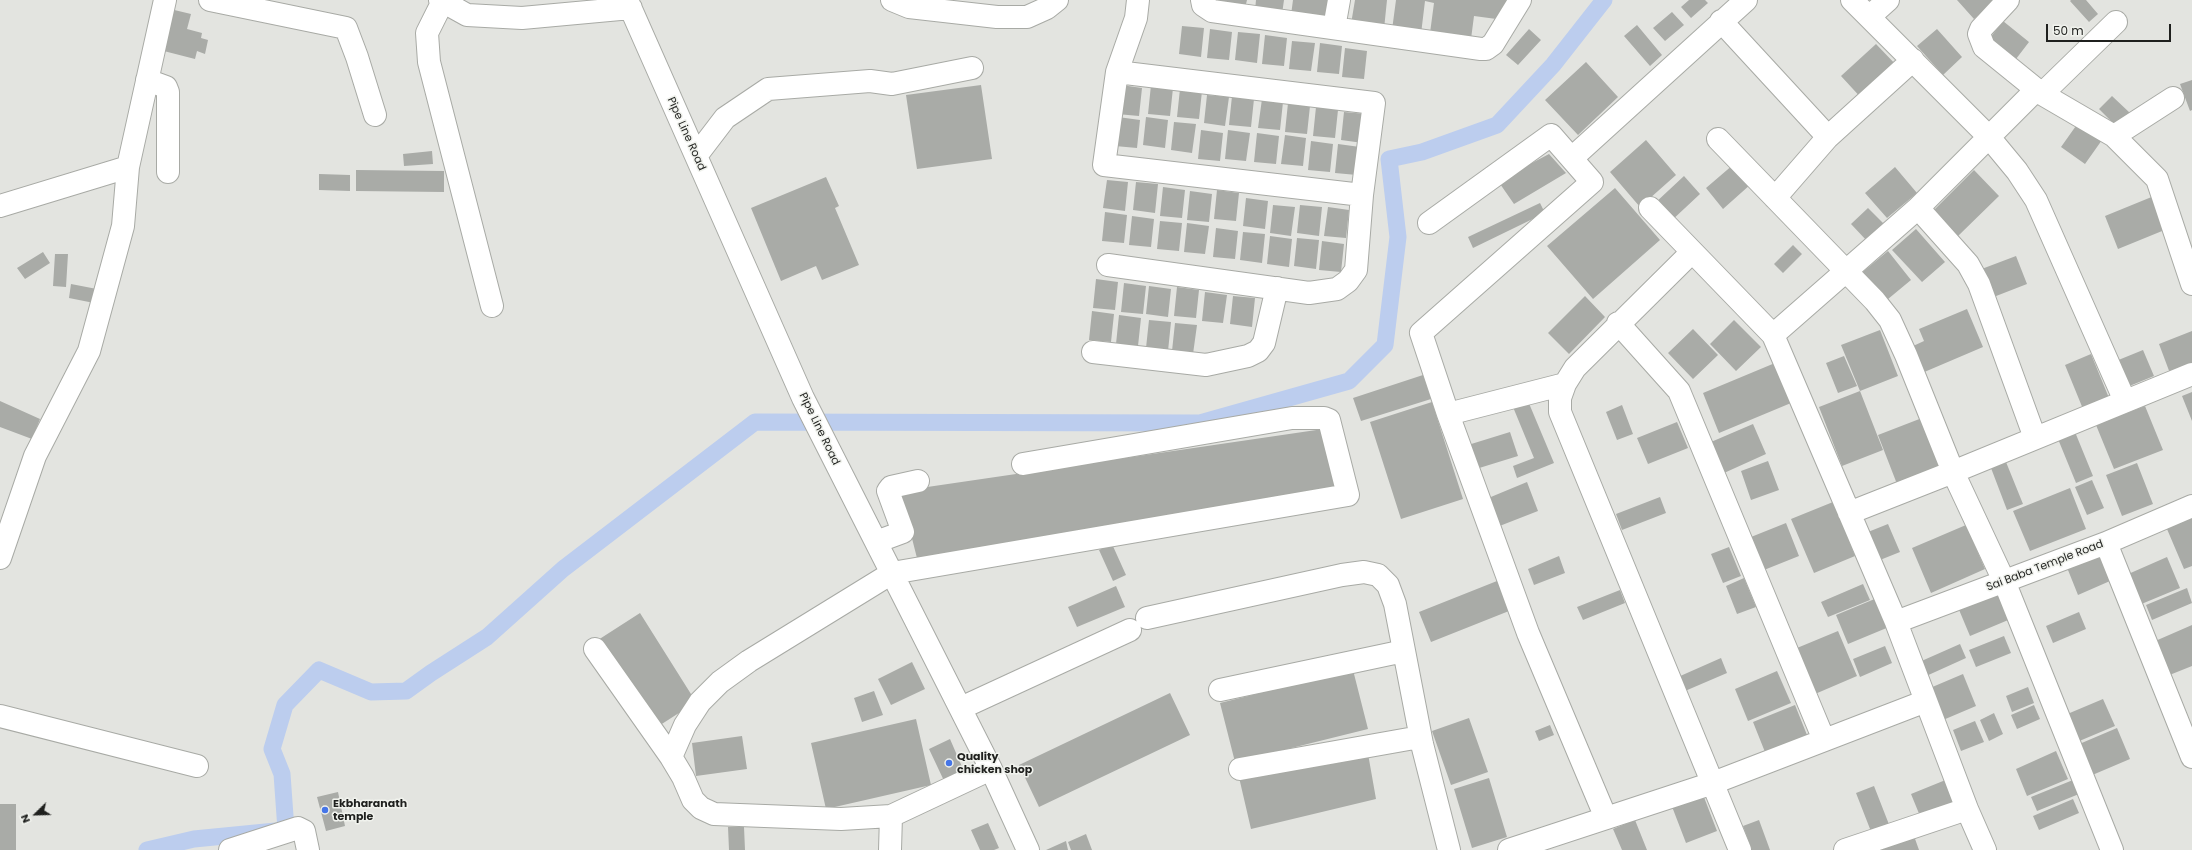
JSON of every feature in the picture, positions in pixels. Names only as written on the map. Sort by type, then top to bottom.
[{"type":"street","points":[[0,558],[35,456],[89,350],[123,226],[128,167],[165,0]]},
{"type":"street","points":[[210,0],[346,28],[357,57],[375,115]]},
{"type":"street","points":[[892,0],[909,7],[997,17],[1027,17],[1047,8],[1057,0]]},
{"type":"street","points":[[1138,0],[1136,18],[1117,72],[1104,165],[1362,195]]},
{"type":"street","points":[[1202,0],[1203,5],[1212,11],[1486,49],[1492,44],[1520,0]]},
{"type":"street","points":[[1334,28],[1339,0]]},
{"type":"street","points":[[1572,158],[1746,0]]},
{"type":"street","points":[[1852,0],[1988,136],[2017,171],[2036,200],[2125,401]]},
{"type":"street","points":[[1869,17],[1888,0]]},
{"type":"street","points":[[2008,0],[1981,29],[1979,34],[1980,41],[1984,47],[2039,92],[2114,136],[2157,179],[2192,284]]},
{"type":"street","points":[[492,306],[429,62],[427,33],[441,1],[467,15],[522,18],[629,4]]},
{"type":"street","name":"Pipe Line Road","points":[[629,4],[803,398],[991,769],[1028,850]]},
{"type":"street","points":[[1721,22],[1828,137]]},
{"type":"street","points":[[1773,335],[1918,208],[1988,136],[2116,22]]},
{"type":"street","points":[[1775,198],[1828,137],[1913,60]]},
{"type":"street","points":[[696,156],[725,118],[768,89],[870,81],[892,84],[972,68]]},
{"type":"street","points":[[1108,265],[1309,293],[1338,289],[1348,281],[1356,270],[1362,195],[1374,103],[1117,72]]},
{"type":"street","points":[[134,140],[168,162],[168,92],[166,87],[147,80]]},
{"type":"street","points":[[2114,136],[2173,98]]},
{"type":"street","points":[[1429,223],[1551,135],[1592,182],[1421,333],[1448,414],[1528,633],[1606,818]]},
{"type":"street","points":[[1718,139],[1845,272],[1875,301],[1890,320],[1906,355],[1953,472],[2004,581],[2112,850]]},
{"type":"street","points":[[0,206],[128,167]]},
{"type":"street","points":[[1650,208],[1773,335],[1896,622],[1967,809],[1985,850]]},
{"type":"street","points":[[1918,208],[1968,264],[1979,284],[2035,438]]},
{"type":"street","points":[[1692,252],[1618,323],[1575,368],[1564,384],[1560,398],[1560,412],[1740,850]]},
{"type":"street","points":[[1093,352],[1206,365],[1248,356],[1258,351],[1264,343],[1277,288]]},
{"type":"street","points":[[1618,323],[1679,391],[1824,740]]},
{"type":"street","points":[[1849,513],[2192,374]]},
{"type":"street","points":[[1448,414],[1564,384]]},
{"type":"street","points":[[671,757],[685,725],[700,702],[720,682],[749,661],[892,573],[1348,495],[1329,420],[1324,418],[1292,418],[1023,464]]},
{"type":"street","points":[[876,542],[903,532],[888,491],[891,487],[918,481]]},
{"type":"street","name":"Sai Baba Temple Road","points":[[1896,622],[2106,543],[2192,506]]},
{"type":"street","points":[[866,523],[895,510]]},
{"type":"street","points":[[2106,543],[2192,757]]},
{"type":"street","points":[[960,708],[1139,624],[1342,575],[1364,572],[1378,575],[1388,586],[1395,604],[1420,737],[1449,850]]},
{"type":"street","points":[[595,649],[671,757],[683,777],[693,800],[701,808],[714,814],[841,819],[891,816],[991,769]]},
{"type":"street","points":[[1220,690],[1404,651]]},
{"type":"street","points":[[1509,850],[1713,783],[1926,701]]},
{"type":"street","points":[[0,716],[197,766]]},
{"type":"street","points":[[1240,768],[1420,737]]},
{"type":"street","points":[[1845,850],[1967,809]]},
{"type":"street","points":[[890,850],[891,816]]},
{"type":"street","points":[[230,850],[298,828],[304,831],[308,850]]},
{"type":"building","points":[[1211,0],[1247,0],[1245,8]]},
{"type":"building","points":[[1256,0],[1284,0],[1282,14],[1255,10]]},
{"type":"building","points":[[1293,0],[1328,0],[1324,21],[1291,15]]},
{"type":"building","points":[[1355,0],[1387,0],[1384,29],[1351,24]]},
{"type":"building","points":[[1396,0],[1506,0],[1504,20],[1474,16],[1471,39],[1430,33],[1434,3],[1425,1],[1421,34],[1392,30]]},
{"type":"building","points":[[1689,0],[1705,0],[1708,3],[1691,18],[1681,7]]},
{"type":"building","points":[[1957,0],[1996,0],[1974,19]]},
{"type":"building","points":[[2086,0],[2098,14],[2089,22],[2070,1]]},
{"type":"building","points":[[166,8],[191,14],[187,29],[202,33],[201,38],[208,40],[205,54],[197,51],[195,59],[156,49]]},
{"type":"building","points":[[1672,12],[1684,25],[1665,41],[1653,28]]},
{"type":"building","points":[[2003,21],[2029,42],[2016,59],[1990,38]]},
{"type":"building","points":[[1637,25],[1662,55],[1650,66],[1624,36]]},
{"type":"building","points":[[1182,26],[1204,28],[1201,57],[1179,54]]},
{"type":"building","points":[[1210,29],[1232,32],[1229,60],[1207,58]]},
{"type":"building","points":[[1529,29],[1541,40],[1518,65],[1506,55]]},
{"type":"building","points":[[1937,29],[1962,57],[1943,75],[1917,46]]},
{"type":"building","points":[[1238,32],[1260,34],[1257,63],[1235,60]]},
{"type":"building","points":[[1265,35],[1287,38],[1284,66],[1262,64]]},
{"type":"building","points":[[1292,41],[1315,43],[1311,71],[1289,69]]},
{"type":"building","points":[[1320,43],[1342,46],[1339,74],[1317,72]]},
{"type":"building","points":[[1876,44],[1899,68],[1864,101],[1841,76]]},
{"type":"building","points":[[1345,48],[1367,51],[1364,79],[1342,77]]},
{"type":"building","points":[[1586,62],[1618,97],[1578,135],[1545,100]]},
{"type":"building","points":[[2192,80],[2192,110],[2190,111],[2180,84]]},
{"type":"building","points":[[981,85],[992,159],[917,169],[906,95]]},
{"type":"building","points":[[1121,85],[1142,88],[1139,116],[1117,114]]},
{"type":"building","points":[[1151,85],[1173,88],[1170,116],[1148,114]]},
{"type":"building","points":[[1180,89],[1202,91],[1199,119],[1177,117]]},
{"type":"building","points":[[1207,95],[1229,97],[1225,126],[1204,123]]},
{"type":"building","points":[[1232,96],[1254,99],[1251,127],[1229,125]]},
{"type":"building","points":[[2112,96],[2130,113],[2117,127],[2099,109]]},
{"type":"building","points":[[1262,99],[1283,102],[1280,130],[1258,128]]},
{"type":"building","points":[[1288,103],[1310,106],[1307,134],[1285,132]]},
{"type":"building","points":[[1316,107],[1338,110],[1335,138],[1313,136]]},
{"type":"building","points":[[1344,112],[1366,114],[1363,143],[1341,140]]},
{"type":"building","points":[[1118,117],[1140,120],[1137,148],[1115,146]]},
{"type":"building","points":[[1146,117],[1168,120],[1165,148],[1143,145]]},
{"type":"building","points":[[1174,122],[1196,124],[1192,153],[1171,150]]},
{"type":"building","points":[[2078,123],[2102,140],[2085,164],[2061,147]]},
{"type":"building","points":[[1201,130],[1223,133],[1220,161],[1198,159]]},
{"type":"building","points":[[1228,130],[1250,133],[1246,161],[1225,159]]},
{"type":"building","points":[[1257,133],[1279,136],[1276,164],[1254,162]]},
{"type":"building","points":[[1285,135],[1306,138],[1303,166],[1281,164]]},
{"type":"building","points":[[1646,140],[1676,175],[1640,207],[1610,172]]},
{"type":"building","points":[[1311,141],[1333,144],[1330,172],[1308,170]]},
{"type":"building","points":[[1338,144],[1360,147],[1357,175],[1335,173]]},
{"type":"building","points":[[432,151],[433,164],[404,166],[403,154]]},
{"type":"building","points":[[1549,154],[1566,173],[1514,204],[1498,181]]},
{"type":"building","points":[[1734,164],[1751,184],[1723,209],[1706,188]]},
{"type":"building","points":[[1895,167],[1917,193],[1887,218],[1865,193]]},
{"type":"building","points":[[356,170],[444,171],[444,192],[356,191]]},
{"type":"building","points":[[1974,170],[1999,196],[1957,237],[1932,212]]},
{"type":"building","points":[[319,174],[350,175],[350,191],[319,190]]},
{"type":"building","points":[[1684,176],[1700,194],[1670,222],[1654,204]]},
{"type":"building","points":[[826,177],[839,206],[835,208],[859,265],[822,280],[816,266],[781,281],[751,208]]},
{"type":"building","points":[[1107,180],[1128,182],[1125,211],[1103,208]]},
{"type":"building","points":[[1136,182],[1158,184],[1155,213],[1133,210]]},
{"type":"building","points":[[1163,187],[1185,190],[1182,218],[1160,216]]},
{"type":"building","points":[[1615,188],[1660,240],[1593,299],[1547,246]]},
{"type":"building","points":[[1217,190],[1239,193],[1236,221],[1214,219]]},
{"type":"building","points":[[1190,191],[1212,194],[1209,222],[1187,220]]},
{"type":"building","points":[[2154,196],[2167,229],[2118,249],[2105,216]]},
{"type":"building","points":[[1246,198],[1268,201],[1265,229],[1243,226]]},
{"type":"building","points":[[1540,203],[1545,213],[1473,248],[1468,237]]},
{"type":"building","points":[[1273,205],[1295,207],[1291,236],[1270,233]]},
{"type":"building","points":[[1300,205],[1322,207],[1319,236],[1297,233]]},
{"type":"building","points":[[1328,207],[1349,210],[1346,238],[1324,236]]},
{"type":"building","points":[[1868,208],[1884,224],[1867,241],[1851,224]]},
{"type":"building","points":[[1105,212],[1127,215],[1124,243],[1102,241]]},
{"type":"building","points":[[1132,216],[1154,219],[1151,247],[1129,245]]},
{"type":"building","points":[[1160,221],[1182,223],[1179,251],[1157,249]]},
{"type":"building","points":[[1187,223],[1209,226],[1205,254],[1184,252]]},
{"type":"building","points":[[1216,228],[1238,231],[1235,259],[1213,257]]},
{"type":"building","points":[[1916,229],[1945,262],[1922,282],[1892,250]]},
{"type":"building","points":[[1243,232],[1265,234],[1262,263],[1240,260]]},
{"type":"building","points":[[1270,236],[1292,239],[1289,267],[1267,264]]},
{"type":"building","points":[[1297,238],[1319,240],[1316,269],[1294,266]]},
{"type":"building","points":[[1322,241],[1344,244],[1341,272],[1319,270]]},
{"type":"building","points":[[1793,245],[1802,254],[1783,273],[1774,264]]},
{"type":"building","points":[[1888,251],[1911,280],[1882,304],[1859,275]]},
{"type":"building","points":[[43,252],[50,263],[25,279],[17,268]]},
{"type":"building","points":[[55,254],[68,254],[66,287],[53,286]]},
{"type":"building","points":[[2016,256],[2027,284],[1991,298],[1979,270]]},
{"type":"building","points":[[1096,279],[1118,282],[1115,310],[1093,308]]},
{"type":"building","points":[[1124,283],[1146,286],[1143,314],[1121,312]]},
{"type":"building","points":[[71,284],[102,290],[99,304],[69,298]]},
{"type":"building","points":[[1149,286],[1171,289],[1168,317],[1146,314]]},
{"type":"building","points":[[1177,287],[1199,290],[1196,318],[1174,316]]},
{"type":"building","points":[[1205,292],[1227,295],[1223,323],[1202,321]]},
{"type":"building","points":[[1233,296],[1255,298],[1252,327],[1230,324]]},
{"type":"building","points":[[1585,296],[1605,317],[1569,354],[1548,333]]},
{"type":"building","points":[[1967,309],[1983,347],[1922,373],[1911,347],[1924,341],[1919,329]]},
{"type":"building","points":[[1092,311],[1114,314],[1111,342],[1089,340]]},
{"type":"building","points":[[1119,315],[1141,318],[1138,346],[1116,344]]},
{"type":"building","points":[[1149,320],[1171,322],[1168,351],[1146,348]]},
{"type":"building","points":[[1734,320],[1761,347],[1736,371],[1710,344]]},
{"type":"building","points":[[1175,323],[1197,325],[1193,354],[1172,351]]},
{"type":"building","points":[[1693,329],[1718,355],[1693,379],[1668,353]]},
{"type":"building","points":[[1880,330],[1898,376],[1860,391],[1841,345]]},
{"type":"building","points":[[2192,331],[2192,368],[2171,376],[2159,344]]},
{"type":"building","points":[[2143,350],[2154,376],[2127,387],[2116,361]]},
{"type":"building","points":[[2091,354],[2109,398],[2083,409],[2065,365]]},
{"type":"building","points":[[1844,356],[1857,386],[1838,393],[1826,363]]},
{"type":"building","points":[[1775,363],[1791,403],[1719,433],[1703,393]]},
{"type":"building","points":[[1423,375],[1431,399],[1361,421],[1353,398]]},
{"type":"building","points":[[1860,391],[1883,450],[1842,466],[1819,407]]},
{"type":"building","points":[[2192,392],[2192,421],[2182,396]]},
{"type":"building","points":[[0,401],[40,419],[32,439],[0,427]]},
{"type":"building","points":[[1528,401],[1554,463],[1517,478],[1513,466],[1534,458],[1513,407]]},
{"type":"building","points":[[1432,402],[1463,499],[1401,519],[1370,422]]},
{"type":"building","points":[[1622,405],[1633,434],[1617,440],[1606,412]]},
{"type":"building","points":[[2145,406],[2163,450],[2114,469],[2096,425]]},
{"type":"building","points":[[1922,418],[1941,466],[1897,484],[1878,435]]},
{"type":"building","points":[[1677,422],[1688,448],[1648,464],[1637,438]]},
{"type":"building","points":[[1753,424],[1766,454],[1724,473],[1711,442]]},
{"type":"building","points":[[1330,428],[1344,492],[919,566],[900,491]]},
{"type":"building","points":[[1510,432],[1518,456],[1476,469],[1468,445]]},
{"type":"building","points":[[2075,432],[2093,476],[2076,483],[2058,439]]},
{"type":"building","points":[[1768,461],[1779,490],[1751,500],[1741,471]]},
{"type":"building","points":[[2006,462],[2023,504],[2007,510],[1991,468]]},
{"type":"building","points":[[2137,463],[2153,504],[2122,516],[2106,475]]},
{"type":"building","points":[[2092,480],[2104,508],[2087,515],[2075,487]]},
{"type":"building","points":[[1527,482],[1538,511],[1497,527],[1486,499]]},
{"type":"building","points":[[2070,488],[2086,529],[2030,551],[2013,511]]},
{"type":"building","points":[[1660,497],[1666,513],[1622,530],[1616,514]]},
{"type":"building","points":[[1833,502],[1855,556],[1814,573],[1791,519]]},
{"type":"building","points":[[2192,510],[2192,566],[2184,569],[2164,522]]},
{"type":"building","points":[[1786,523],[1799,556],[1759,572],[1746,539]]},
{"type":"building","points":[[1888,524],[1900,552],[1880,560],[1868,532]]},
{"type":"building","points":[[1966,525],[1985,569],[1931,593],[1912,548]]},
{"type":"building","points":[[1112,544],[1126,575],[1113,581],[1099,550]]},
{"type":"building","points":[[1729,547],[1741,576],[1723,583],[1711,554]]},
{"type":"building","points":[[2097,551],[2110,581],[2078,595],[2066,565]]},
{"type":"building","points":[[1559,556],[1565,573],[1534,585],[1528,569]]},
{"type":"building","points":[[2167,557],[2180,588],[2139,605],[2126,575]]},
{"type":"building","points":[[1744,578],[1756,607],[1737,614],[1726,586]]},
{"type":"building","points":[[1497,581],[1509,611],[1431,642],[1419,612]]},
{"type":"building","points":[[1863,584],[1870,600],[1828,617],[1821,602]]},
{"type":"building","points":[[1116,586],[1125,607],[1077,627],[1068,607]]},
{"type":"building","points":[[2000,587],[2013,618],[1970,636],[1957,605]]},
{"type":"building","points":[[2187,588],[2192,603],[2152,620],[2146,605]]},
{"type":"building","points":[[1620,590],[1625,603],[1583,620],[1577,607]]},
{"type":"building","points":[[1877,598],[1889,627],[1848,644],[1836,615]]},
{"type":"building","points":[[2079,612],[2086,629],[2053,643],[2046,626]]},
{"type":"building","points":[[640,613],[696,702],[654,729],[598,640]]},
{"type":"building","points":[[2192,625],[2192,666],[2167,676],[2153,642]]},
{"type":"building","points":[[1838,631],[1857,676],[1815,694],[1797,648]]},
{"type":"building","points":[[2004,636],[2011,653],[1976,667],[1969,650]]},
{"type":"building","points":[[1960,644],[1966,658],[1924,677],[1917,663]]},
{"type":"building","points":[[1885,646],[1892,663],[1860,677],[1853,659]]},
{"type":"building","points":[[1721,658],[1727,673],[1685,691],[1678,677]]},
{"type":"building","points":[[912,662],[925,689],[891,705],[878,679]]},
{"type":"building","points":[[1353,670],[1368,729],[1235,762],[1220,703]]},
{"type":"building","points":[[1777,671],[1791,703],[1748,721],[1735,689]]},
{"type":"building","points":[[1963,674],[1976,706],[1943,720],[1930,688]]},
{"type":"building","points":[[2028,687],[2034,703],[2012,712],[2006,696]]},
{"type":"building","points":[[874,691],[883,715],[862,722],[854,698]]},
{"type":"building","points":[[1170,693],[1190,735],[1039,807],[1019,765]]},
{"type":"building","points":[[2103,699],[2115,726],[2077,742],[2065,715]]},
{"type":"building","points":[[1795,705],[1807,735],[1765,752],[1753,722]]},
{"type":"building","points":[[2034,705],[2040,719],[2017,729],[2011,715]]},
{"type":"building","points":[[1994,713],[2003,734],[1989,741],[1980,720]]},
{"type":"building","points":[[1469,718],[1488,772],[1451,785],[1432,731]]},
{"type":"building","points":[[916,719],[931,785],[826,809],[811,743]]},
{"type":"building","points":[[1975,721],[1984,742],[1961,751],[1953,730]]},
{"type":"building","points":[[1550,725],[1554,735],[1539,741],[1535,731]]},
{"type":"building","points":[[2117,728],[2130,759],[2090,776],[2077,745]]},
{"type":"building","points":[[742,736],[747,769],[696,776],[692,743]]},
{"type":"building","points":[[950,739],[966,776],[946,785],[929,749]]},
{"type":"building","points":[[1367,748],[1376,799],[1251,829],[1238,773]]},
{"type":"building","points":[[2056,751],[2068,779],[2027,796],[2016,769]]},
{"type":"building","points":[[1489,778],[1507,837],[1472,848],[1454,789]]},
{"type":"building","points":[[1948,779],[1957,800],[1920,816],[1911,794]]},
{"type":"building","points":[[2073,780],[2079,794],[2037,811],[2031,797]]},
{"type":"building","points":[[1874,786],[1890,827],[1872,834],[1856,793]]},
{"type":"building","points":[[338,792],[345,826],[326,831],[317,797]]},
{"type":"building","points":[[1702,792],[1717,831],[1686,843],[1671,804]]},
{"type":"building","points":[[2073,799],[2079,813],[2039,830],[2033,816]]},
{"type":"building","points":[[0,804],[16,804],[16,850],[0,850]]},
{"type":"building","points":[[1635,820],[1647,850],[1622,850],[1613,829]]},
{"type":"building","points":[[1759,820],[1770,850],[1752,850],[1743,826]]},
{"type":"building","points":[[988,823],[999,848],[994,850],[980,850],[971,830]]},
{"type":"building","points":[[728,827],[744,827],[745,850],[729,850]]},
{"type":"building","points":[[1086,834],[1092,850],[1071,850],[1068,842]]},
{"type":"building","points":[[1914,836],[1919,850],[1880,850]]},
{"type":"building","points":[[1066,841],[1068,850],[1046,850]]},
{"type":"waterway","points":[[147,850],[194,839],[286,830],[282,774],[272,749],[285,705],[319,670],[371,692],[406,691],[487,637],[563,569],[755,422],[1200,423],[1349,381],[1385,345],[1398,237],[1389,159],[1422,152],[1497,125],[1553,65],[1604,0]]},
{"type":"place","name":"Quality chicken shop","points":[[949,763]]},
{"type":"place","name":"Ekbharanath temple","points":[[325,810]]}]
